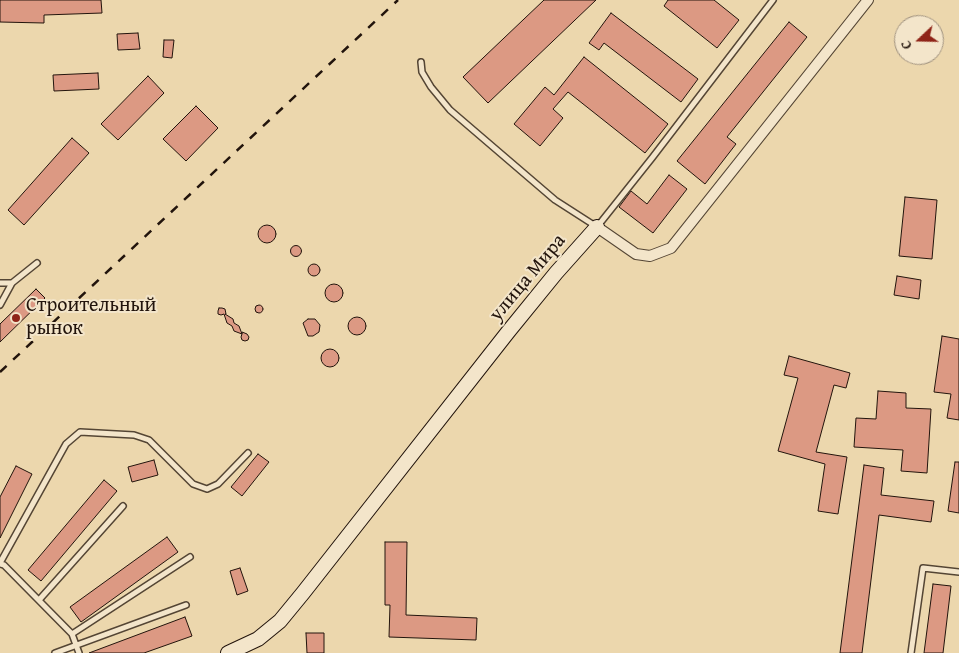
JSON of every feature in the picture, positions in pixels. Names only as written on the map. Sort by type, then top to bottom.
[{"type":"street","points":[[597,227],[636,254],[650,256],[670,248],[868,0]]},
{"type":"street","name":"улица Мира","points":[[237,651],[258,639],[280,621],[508,332],[556,273],[597,227]]},
{"type":"lane","points":[[421,62],[422,72],[431,87],[450,110],[555,200],[597,227],[774,0]]},
{"type":"lane","points":[[0,306],[12,283],[37,263]]},
{"type":"lane","points":[[0,283],[12,283]]},
{"type":"lane","points":[[79,653],[72,634],[4,565],[0,564],[66,444],[80,432],[134,435],[149,440],[193,484],[207,489],[218,484],[248,452]]},
{"type":"lane","points":[[39,600],[123,506]]},
{"type":"lane","points":[[72,634],[190,557]]},
{"type":"lane","points":[[911,653],[923,568],[959,572]]},
{"type":"lane","points":[[55,653],[186,605]]},
{"type":"building","points":[[0,0],[101,0],[102,13],[44,15],[44,23],[0,22]]},
{"type":"building","points":[[544,0],[596,0],[488,103],[463,77]]},
{"type":"building","points":[[668,0],[714,0],[739,20],[717,48],[664,6]]},
{"type":"building","points":[[611,13],[698,79],[681,102],[604,43],[599,50],[589,43]]},
{"type":"building","points":[[789,22],[807,37],[727,137],[736,144],[705,184],[677,161]]},
{"type":"building","points":[[138,33],[140,49],[118,50],[117,34]]},
{"type":"building","points":[[164,40],[174,40],[172,58],[163,57]]},
{"type":"building","points":[[584,57],[668,124],[645,153],[568,92],[553,109],[563,118],[540,146],[514,124],[545,87],[554,95]]},
{"type":"building","points":[[98,73],[99,89],[54,91],[53,75]]},
{"type":"building","points":[[148,76],[164,93],[118,140],[101,124]]},
{"type":"building","points":[[196,106],[218,128],[186,161],[163,139]]},
{"type":"building","points":[[72,138],[89,153],[24,225],[8,210]]},
{"type":"building","points":[[669,175],[687,189],[653,233],[619,207],[631,191],[647,204]]},
{"type":"building","points":[[905,197],[937,200],[932,259],[899,256]]},
{"type":"building","points":[[267,225],[273,228],[276,234],[273,240],[267,243],[261,240],[258,234],[261,228]]},
{"type":"building","points":[[294,246],[298,246],[301,251],[300,255],[294,256],[291,253],[291,249]]},
{"type":"building","points":[[312,264],[316,264],[320,270],[316,276],[312,276],[308,272],[308,268]]},
{"type":"building","points":[[897,276],[921,280],[919,299],[894,295]]},
{"type":"building","points":[[334,284],[340,287],[343,293],[340,299],[334,302],[328,299],[325,293],[328,287]]},
{"type":"building","points":[[36,289],[45,298],[0,342],[0,324]]},
{"type":"building","points":[[259,305],[263,309],[259,313],[255,309]]},
{"type":"building","points":[[219,308],[225,309],[225,314],[239,326],[242,334],[234,331],[232,326],[227,323],[224,314],[218,314]]},
{"type":"building","points":[[357,317],[363,320],[366,326],[363,332],[357,335],[351,332],[348,326],[351,320]]},
{"type":"building","points":[[308,319],[315,319],[320,325],[319,332],[313,336],[308,336],[303,323]]},
{"type":"building","points":[[242,332],[247,334],[248,340],[242,340]]},
{"type":"building","points":[[942,336],[959,339],[959,420],[947,418],[951,394],[934,392]]},
{"type":"building","points":[[330,349],[336,352],[339,358],[336,364],[330,367],[324,364],[321,358],[324,352]]},
{"type":"building","points":[[789,356],[850,373],[846,388],[834,385],[816,452],[847,457],[838,514],[818,511],[825,464],[778,451],[798,378],[784,375]]},
{"type":"building","points":[[878,391],[906,393],[906,408],[931,409],[927,473],[901,471],[903,450],[854,447],[856,418],[876,419]]},
{"type":"building","points":[[258,454],[269,462],[242,496],[231,487]]},
{"type":"building","points":[[154,460],[158,475],[132,482],[128,467]]},
{"type":"building","points":[[955,462],[959,462],[959,513],[948,511]]},
{"type":"building","points":[[864,465],[884,468],[881,495],[934,501],[931,522],[879,515],[862,653],[840,653]]},
{"type":"building","points":[[16,466],[32,474],[0,538],[0,497]]},
{"type":"building","points":[[104,480],[117,491],[41,581],[28,570]]},
{"type":"building","points":[[167,537],[178,552],[81,622],[70,607]]},
{"type":"building","points":[[385,542],[407,542],[406,615],[477,618],[476,640],[389,637],[390,605],[385,605]]},
{"type":"building","points":[[240,568],[248,591],[237,595],[230,571]]},
{"type":"building","points":[[933,584],[951,586],[943,653],[924,653]]},
{"type":"building","points":[[185,617],[192,636],[144,653],[89,653]]},
{"type":"building","points":[[306,633],[324,633],[324,653],[307,653]]},
{"type":"railway","points":[[0,372],[398,0]]},
{"type":"place","name":"Строительный рынок","points":[[16,318]]}]
